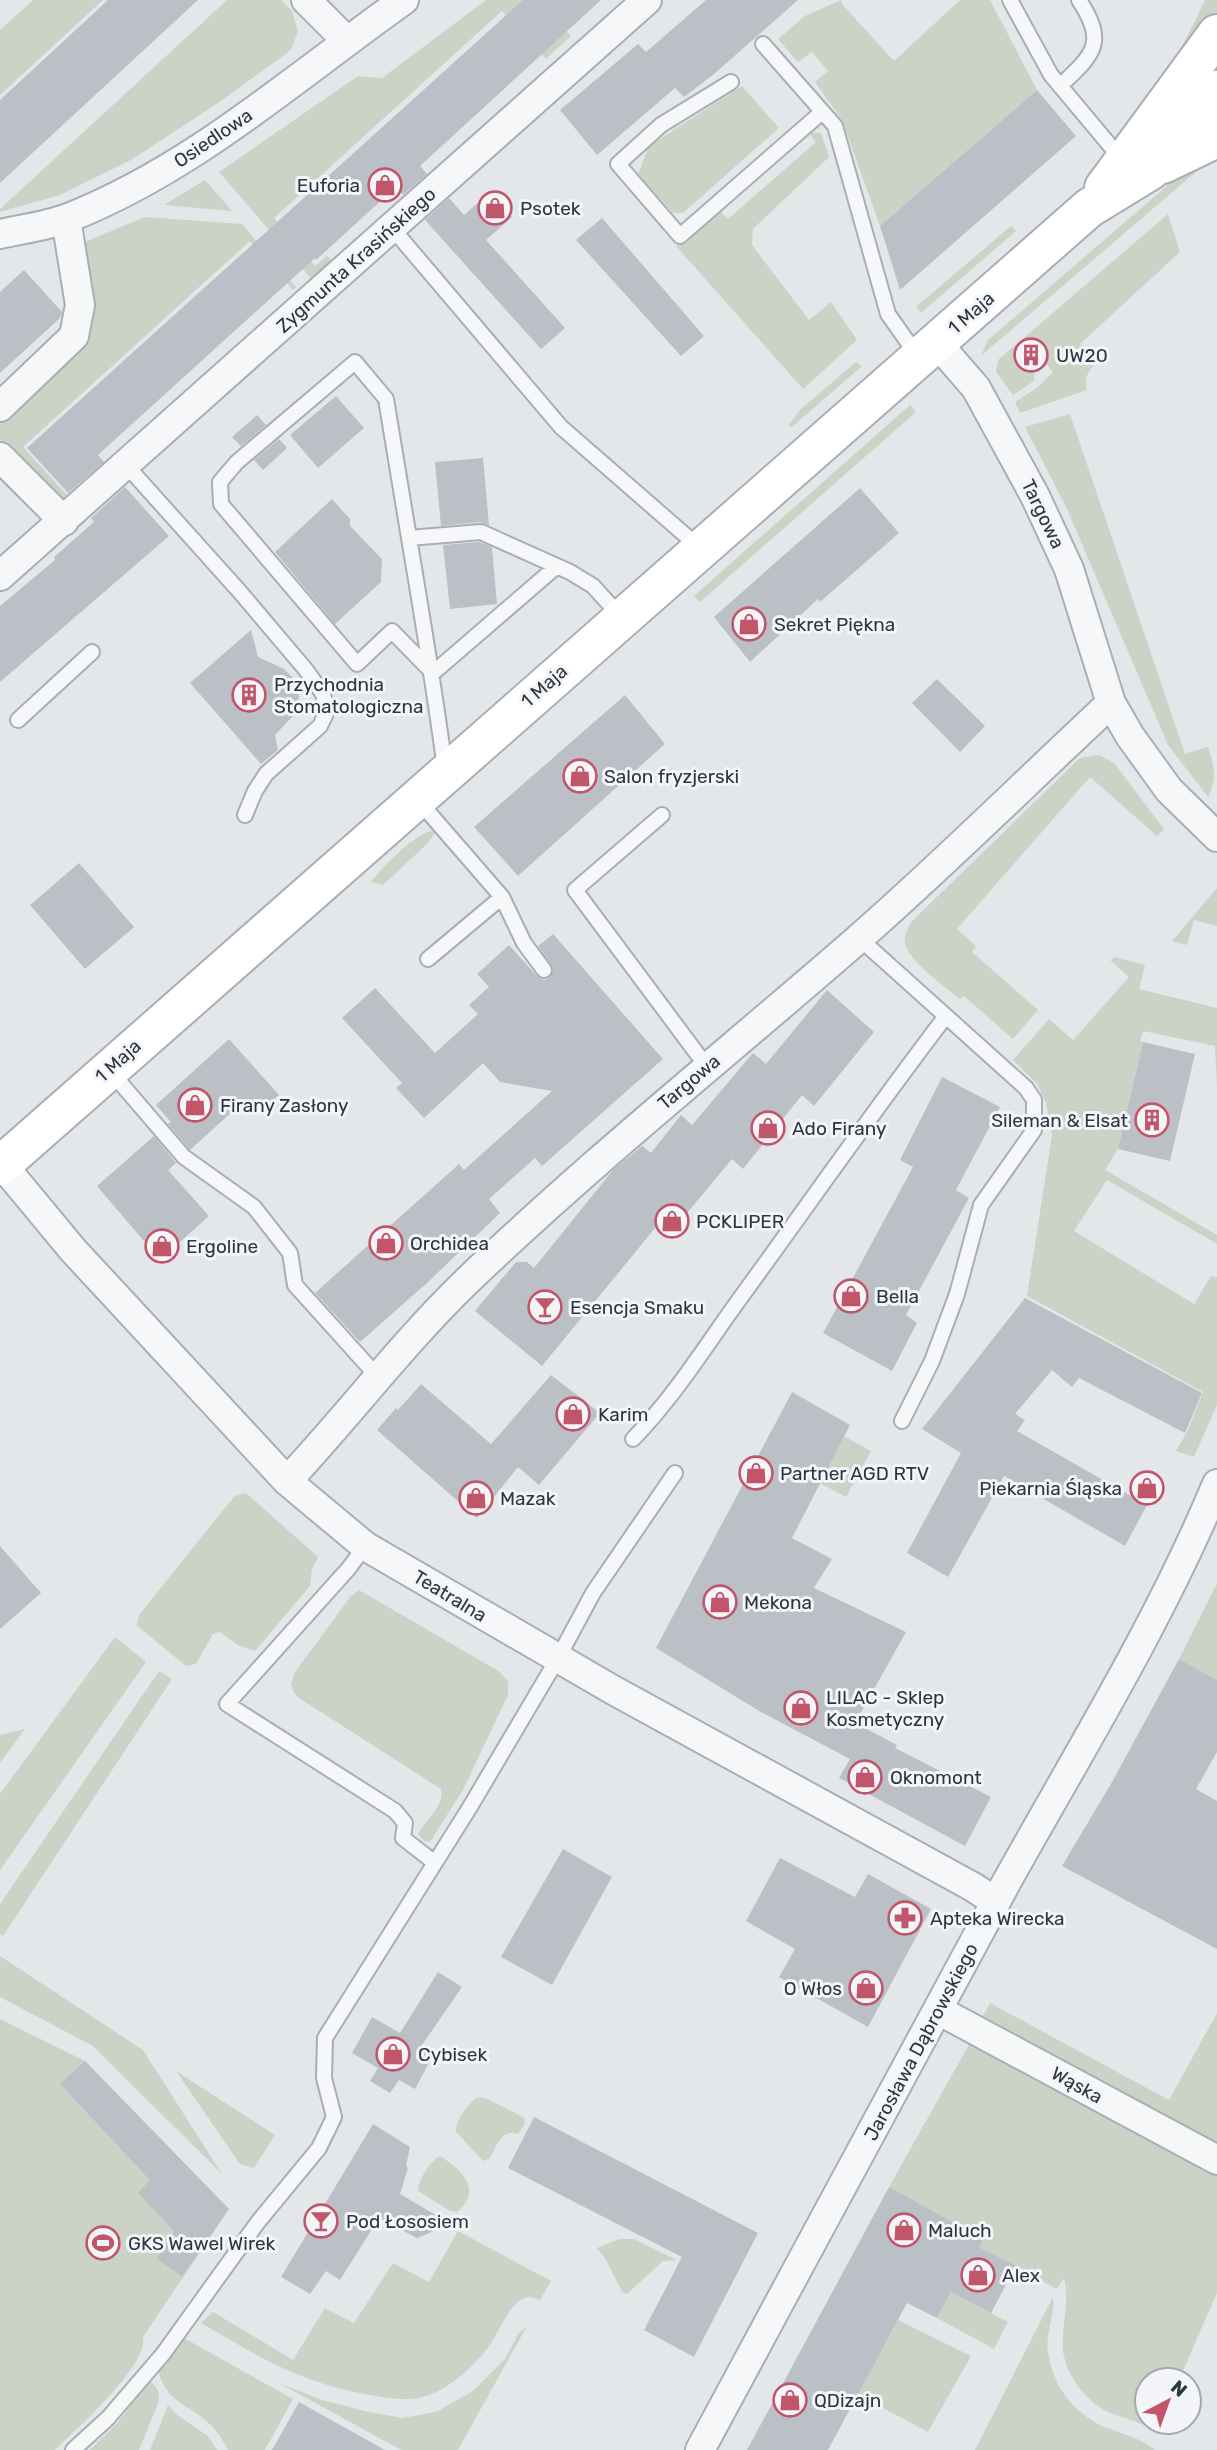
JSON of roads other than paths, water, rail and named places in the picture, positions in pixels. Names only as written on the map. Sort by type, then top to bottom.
[{"type":"street","points":[[306,0],[346,41]]},
{"type":"street","name":"Osiedlowa","points":[[0,234],[65,219],[143,183],[236,125],[404,0]]},
{"type":"street","name":"Zygmunta Krasińskiego","points":[[0,576],[647,0]]},
{"type":"street","name":"1 Maja","points":[[1138,166],[1217,34]]},
{"type":"street","name":"1 Maja","points":[[1,1164],[1138,166],[1217,90]]},
{"type":"street","points":[[1138,166],[1217,138]]},
{"type":"street","points":[[0,407],[74,337],[80,305],[65,219]]},
{"type":"street","name":"Targowa","points":[[928,351],[976,388],[1035,496],[1069,569],[1111,703],[1130,736],[1168,790],[1217,837]]},
{"type":"street","points":[[0,457],[64,521]]},
{"type":"street","name":"Targowa","points":[[287,1481],[377,1376],[465,1283],[614,1147],[859,938],[1111,703]]},
{"type":"street","name":"Teatralna","points":[[1,1164],[73,1250],[287,1481],[365,1546],[558,1658],[996,1902]]},
{"type":"street","name":"Jarosława Dąbrowskiego","points":[[700,2450],[996,1902],[1138,1646],[1196,1534],[1217,1484]]},
{"type":"street","name":"Wąska","points":[[938,2010],[1217,2160]]},
{"type":"lane","points":[[1010,0],[1044,63],[1060,86],[1138,166]]},
{"type":"lane","points":[[1060,86],[1087,60],[1095,40],[1091,18],[1079,0]]},
{"type":"lane","points":[[763,44],[835,126],[888,314],[928,351]]},
{"type":"lane","points":[[731,82],[661,125],[618,164],[680,236],[822,113]]},
{"type":"lane","points":[[392,228],[561,427],[701,549]]},
{"type":"lane","points":[[433,673],[392,631],[357,664],[221,504],[220,482],[237,462],[355,362],[386,399],[433,673],[436,719],[445,772]]},
{"type":"lane","points":[[126,465],[240,592],[323,694],[327,710],[320,726],[267,774],[255,791],[245,815]]},
{"type":"lane","points":[[409,538],[481,532],[557,566],[593,586],[622,618]]},
{"type":"lane","points":[[433,673],[557,566]]},
{"type":"lane","points":[[18,720],[92,652]]},
{"type":"lane","points":[[416,798],[502,897],[524,943],[544,970]]},
{"type":"lane","points":[[662,815],[575,890],[707,1067]]},
{"type":"lane","points":[[428,958],[502,897]]},
{"type":"lane","points":[[859,938],[1026,1088],[1034,1100],[1034,1130],[981,1206],[957,1294],[932,1361],[902,1421]]},
{"type":"lane","points":[[633,1439],[655,1417],[946,1016]]},
{"type":"lane","points":[[109,1069],[184,1157],[254,1208],[290,1253],[295,1285],[377,1376]]},
{"type":"lane","points":[[73,2450],[108,2418],[163,2354],[258,2222],[319,2148],[334,2117],[324,2078],[325,2038],[435,1863],[558,1658],[593,1593],[675,1473]]},
{"type":"lane","points":[[365,1546],[349,1568],[227,1704],[395,1811],[405,1823],[404,1838],[435,1863]]},
{"type":"place","name":"Euforia","points":[[385,185]]},
{"type":"place","name":"Psotek","points":[[495,208]]},
{"type":"place","name":"UW20","points":[[1031,355]]},
{"type":"place","name":"Sekret Piękna","points":[[749,624]]},
{"type":"place","name":"Przychodnia Stomatologiczna","points":[[249,695]]},
{"type":"place","name":"Salon fryzjerski","points":[[580,776]]},
{"type":"place","name":"Firany Zasłony","points":[[195,1105]]},
{"type":"place","name":"Sileman & Elsat","points":[[1152,1120]]},
{"type":"place","name":"Ado Firany","points":[[768,1128]]},
{"type":"place","name":"PCKLIPER","points":[[672,1221]]},
{"type":"place","name":"Orchidea","points":[[386,1243]]},
{"type":"place","name":"Ergoline","points":[[162,1246]]},
{"type":"place","name":"Bella","points":[[851,1296]]},
{"type":"place","name":"Esencja Smaku","points":[[545,1307]]},
{"type":"place","name":"Karim","points":[[573,1414]]},
{"type":"place","name":"Partner AGD RTV","points":[[756,1473]]},
{"type":"place","name":"Piekarnia Śląska","points":[[1147,1488]]},
{"type":"place","name":"Mazak","points":[[476,1498]]},
{"type":"place","name":"Mekona","points":[[720,1602]]},
{"type":"place","name":"LILAC - Sklep Kosmetyczny","points":[[801,1708]]},
{"type":"place","name":"Oknomont","points":[[865,1777]]},
{"type":"place","name":"Apteka Wirecka","points":[[905,1918]]},
{"type":"place","name":"O Włos","points":[[866,1988]]},
{"type":"place","name":"Cybisek","points":[[393,2054]]},
{"type":"place","name":"Pod Łososiem","points":[[321,2221]]},
{"type":"place","name":"Maluch","points":[[904,2230]]},
{"type":"place","name":"GKS Wawel Wirek","points":[[103,2243]]},
{"type":"place","name":"Alex","points":[[978,2275]]},
{"type":"place","name":"QDizajn","points":[[790,2400]]}]
